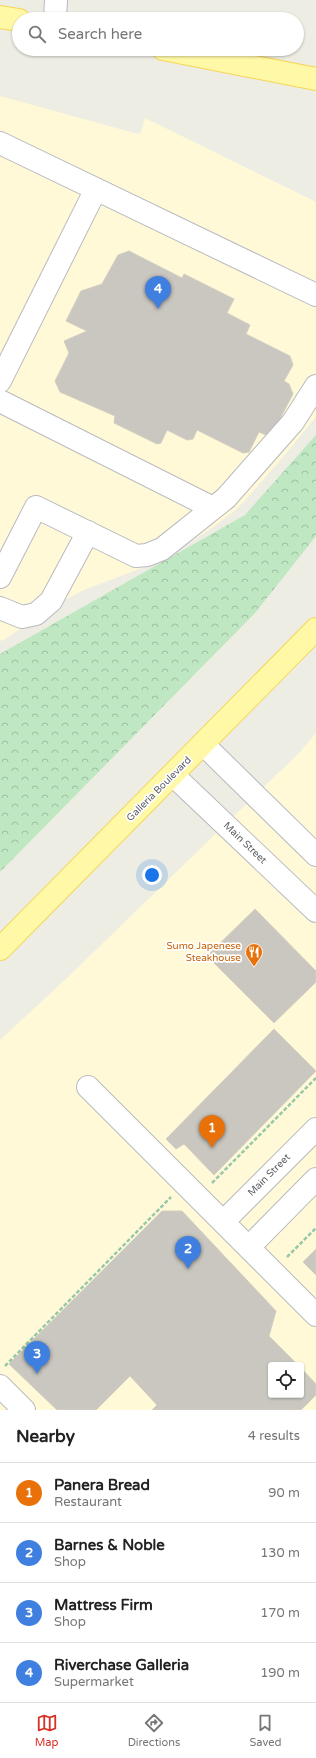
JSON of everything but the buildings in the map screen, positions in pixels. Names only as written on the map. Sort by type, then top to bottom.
[{"type":"main road","points":[[0,17],[12,19]]},
{"type":"main road","points":[[199,56],[316,79]]},
{"type":"main road","name":"Galleria Boulevard","points":[[0,949],[173,775],[316,628]]},
{"type":"street","points":[[55,12],[56,0]]},
{"type":"street","points":[[0,143],[316,295]]},
{"type":"street","points":[[0,381],[96,189]]},
{"type":"street","points":[[0,576],[36,506],[136,556],[146,555],[162,549],[226,498],[293,422],[316,386]]},
{"type":"street","points":[[0,401],[213,508]]},
{"type":"street","points":[[0,608],[22,617],[36,614],[51,601],[88,532]]},
{"type":"street","points":[[203,744],[316,855]]},
{"type":"street","name":"Main Street","points":[[173,775],[316,911]]},
{"type":"street","points":[[88,1087],[316,1315]]},
{"type":"street","name":"Main Street","points":[[223,1222],[316,1129]]},
{"type":"street","points":[[249,1248],[316,1180]]},
{"type":"street","points":[[5,1379],[24,1410]]},
{"type":"path","points":[[210,1186],[316,1078]]},
{"type":"path","points":[[5,1379],[4,1367],[172,1196],[177,1201]]},
{"type":"path","points":[[283,1260],[316,1228]]},
{"type":"shaded area","points":[[0,96],[138,134],[141,132],[145,118],[316,202],[315,418],[238,508],[216,525],[177,551],[152,564],[84,590],[59,603],[2,641],[0,640]]},
{"type":"shaded area","points":[[316,733],[316,1410],[0,1410],[0,1040],[68,977],[300,752]]},
{"type":"green space","points":[[316,435],[316,536],[255,613],[0,872],[0,654],[245,515]]},
{"type":"place","name":"Riverchase Galleria","points":[[158,309]]},
{"type":"place","name":"Sumo Japenese Steakhouse","points":[[254,967]]},
{"type":"place","name":"Panera Bread","points":[[212,1148]]},
{"type":"place","name":"Barnes & Noble","points":[[188,1269]]},
{"type":"place","name":"Mattress Firm","points":[[37,1374]]}]
